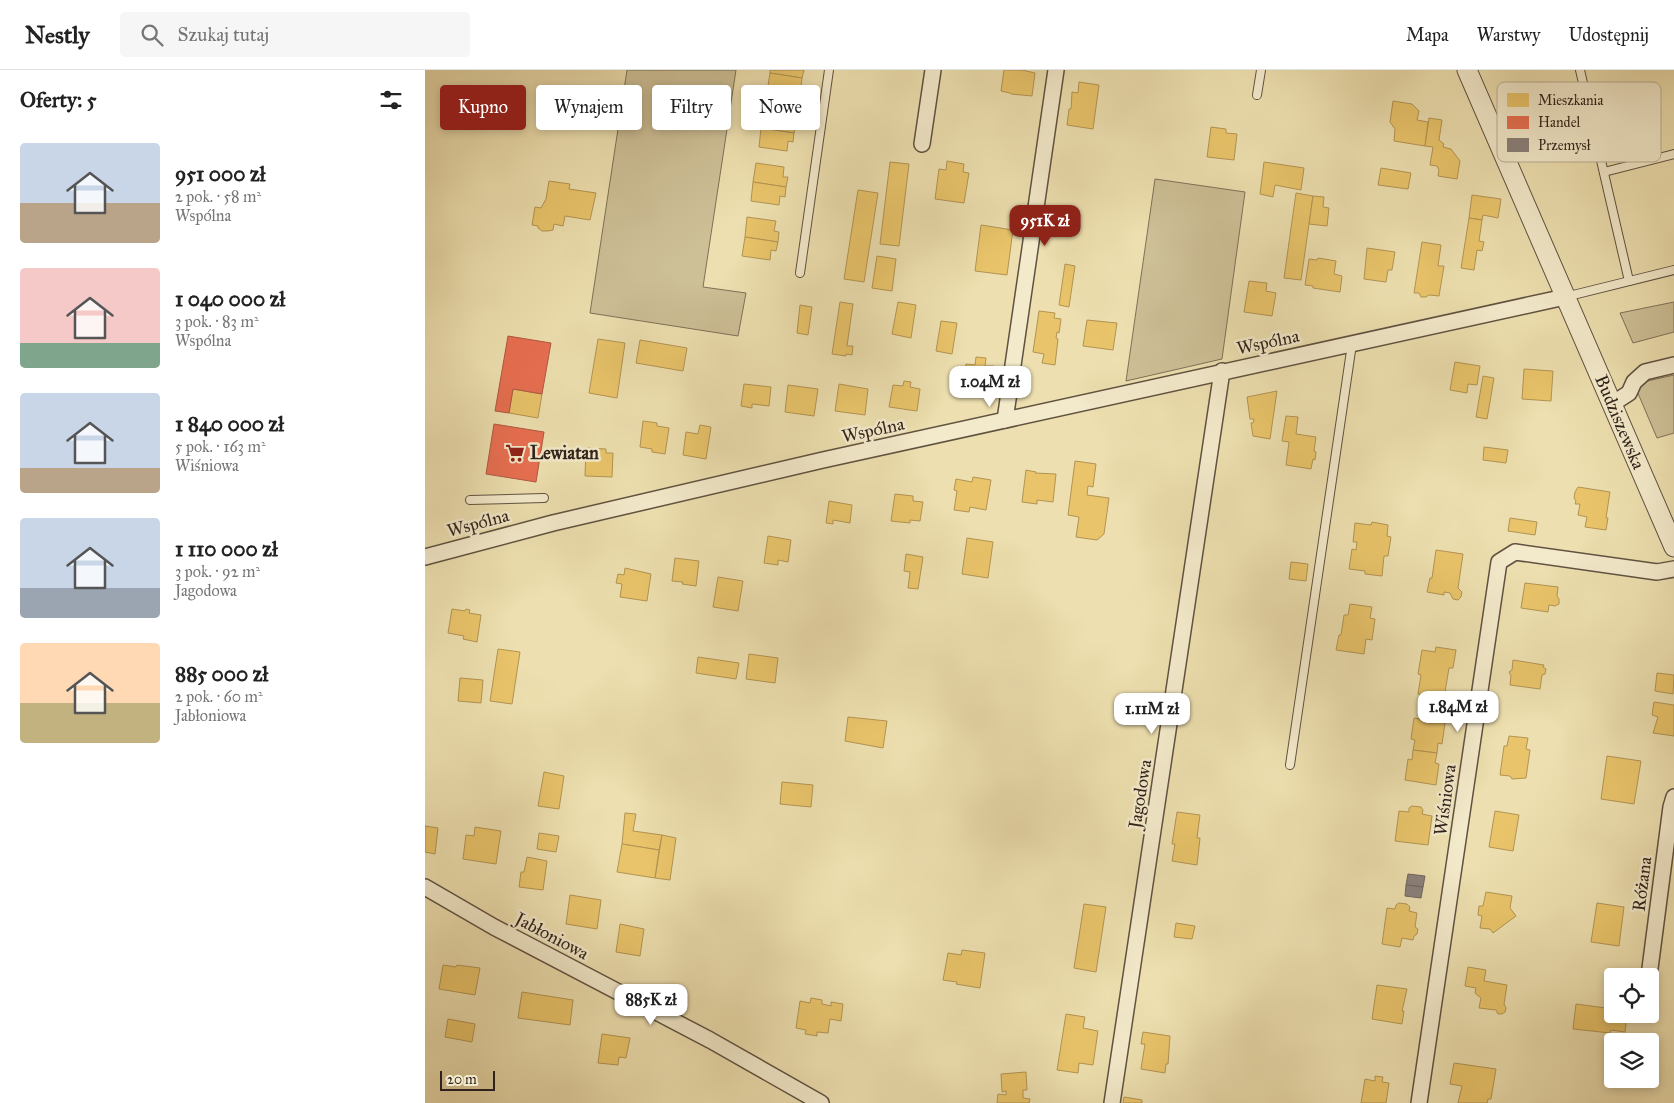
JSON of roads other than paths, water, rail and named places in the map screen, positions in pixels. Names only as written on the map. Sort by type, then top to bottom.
[{"type":"street","points":[[922,144],[933,70]]},
{"type":"street","points":[[1005,420],[1056,70]]},
{"type":"street","name":"Budziszewska","points":[[1467,70],[1497,139]]},
{"type":"street","name":"Budziszewska","points":[[1507,162],[1674,547]]},
{"type":"street","name":"Wspólna","points":[[425,557],[572,519],[823,460],[1565,296]]},
{"type":"street","points":[[1612,404],[1629,393],[1634,382],[1645,372],[1674,365]]},
{"type":"street","name":"Jagodowa","points":[[1112,1103],[1222,371]]},
{"type":"street","name":"Wiśniowa","points":[[1419,1103],[1499,562],[1515,552],[1657,572],[1674,569]]},
{"type":"street","name":"Różana","points":[[1650,968],[1671,807],[1674,797]]},
{"type":"street","name":"Jabłoniowa","points":[[425,887],[494,927],[710,1040],[821,1103]]},
{"type":"lane","points":[[800,273],[829,70]]},
{"type":"lane","points":[[1257,95],[1261,70]]},
{"type":"lane","points":[[1661,157],[1674,154]]},
{"type":"lane","points":[[1602,162],[1629,281]]},
{"type":"lane","points":[[1604,172],[1643,162]]},
{"type":"lane","points":[[1565,296],[1674,270]]},
{"type":"lane","points":[[1290,764],[1352,343]]},
{"type":"lane","points":[[470,500],[544,498]]},
{"type":"place","name":"Lewiatan","points":[[515,453]]}]
